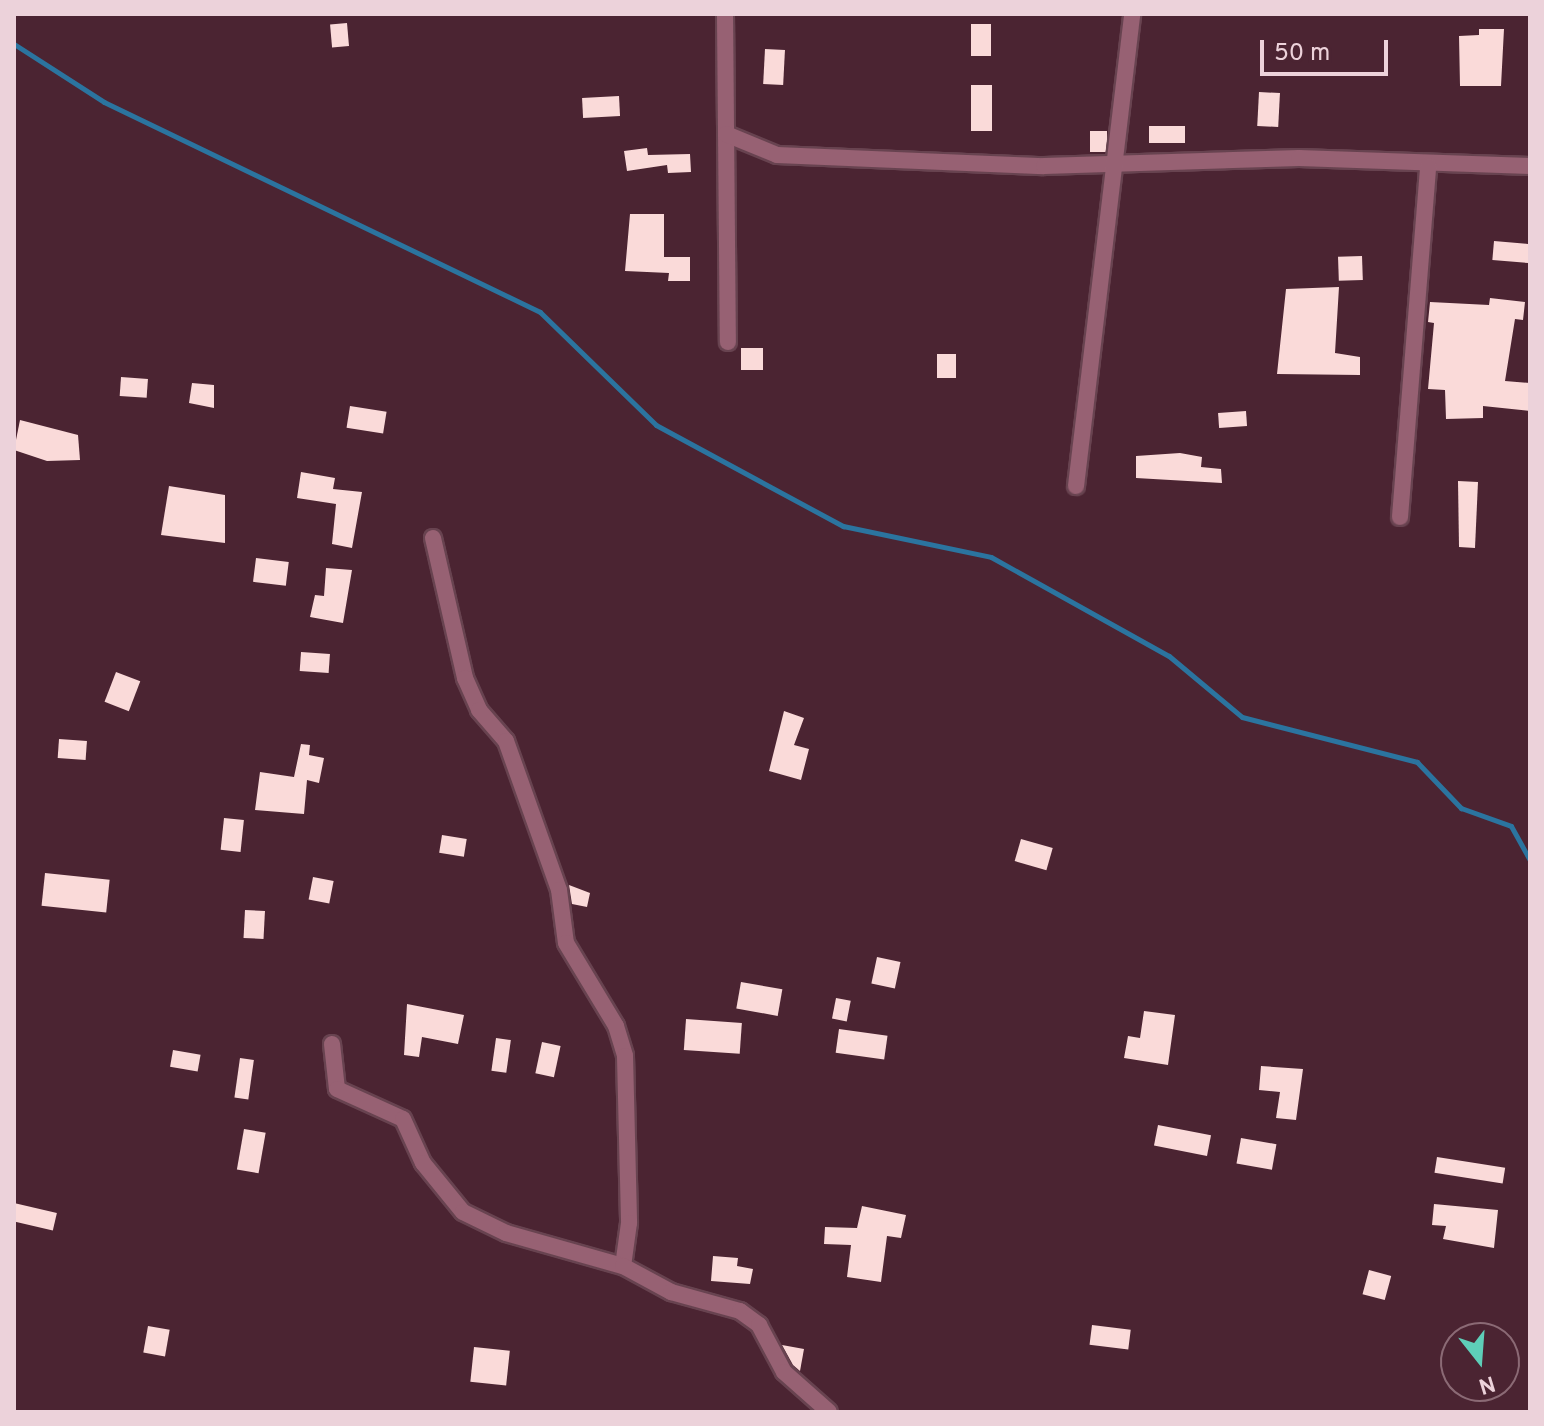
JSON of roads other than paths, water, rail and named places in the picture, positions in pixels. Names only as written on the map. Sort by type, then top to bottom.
[{"type":"street","points":[[725,14],[728,342]]},
{"type":"street","points":[[1076,486],[1132,14]]},
{"type":"street","points":[[726,134],[777,155],[1114,163],[1299,158],[1428,166],[1530,166]]},
{"type":"street","points":[[1400,517],[1428,166]]},
{"type":"street","points":[[433,538],[465,678],[479,710],[506,741],[559,890],[566,943],[616,1026],[625,1056],[629,1223],[623,1266]]},
{"type":"street","points":[[332,1044],[337,1089],[347,1099],[403,1119],[423,1163],[463,1212],[506,1233],[623,1266],[643,1282],[740,1311],[759,1325],[784,1372],[829,1412]]},
{"type":"waterway","points":[[14,44],[104,102],[540,312],[656,425],[843,526],[991,557],[1169,656],[1242,717],[1417,762],[1461,808],[1511,826],[1530,860]]}]
